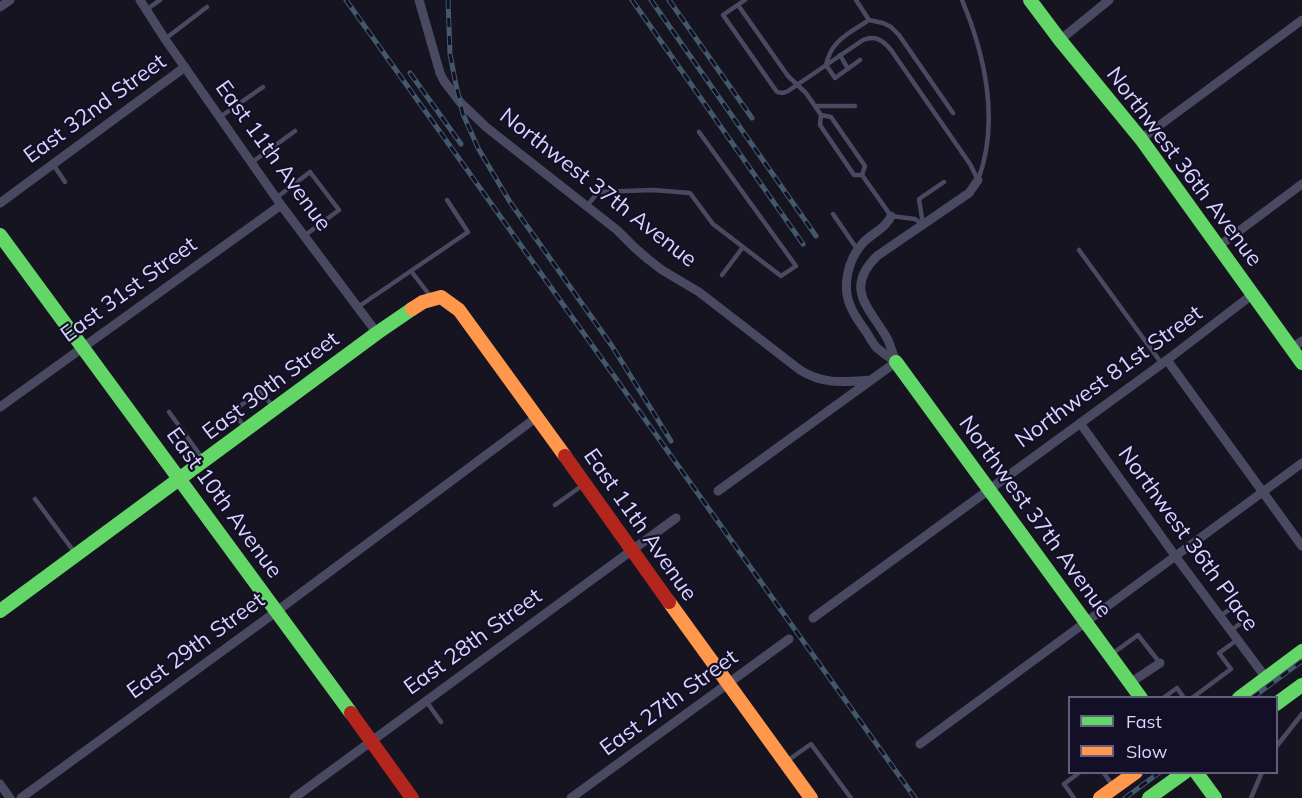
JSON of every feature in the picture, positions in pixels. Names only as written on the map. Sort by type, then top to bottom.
[{"type":"street","points":[[0,7],[10,0]]},
{"type":"street","name":"East 11th Avenue","points":[[140,0],[278,201],[377,333]]},
{"type":"street","name":"Northwest 37th Avenue","points":[[419,0],[442,77],[460,102],[486,127],[617,230],[649,260],[699,292],[806,373],[831,382],[871,380]]},
{"type":"street","name":"Northwest 36th Avenue","points":[[1030,0],[1141,139],[1253,294],[1297,344],[1302,363]]},
{"type":"street","points":[[1060,40],[1109,0]]},
{"type":"street","points":[[1141,139],[1302,20]]},
{"type":"street","name":"East 32nd Street","points":[[0,203],[185,67]]},
{"type":"street","name":"Northwest 37th Avenue","points":[[978,180],[969,193],[877,256],[867,268],[861,284],[865,305],[888,340],[896,362],[1140,696]]},
{"type":"street","points":[[1219,246],[1302,184]]},
{"type":"street","name":"East 31st Street","points":[[0,407],[83,348],[278,201]]},
{"type":"street","name":"Northwest 37th Avenue","points":[[891,216],[886,224],[857,250],[851,263],[847,292],[849,304],[856,318],[877,348],[896,362]]},
{"type":"street","name":"East 10th Avenue","points":[[0,234],[412,798]]},
{"type":"street","name":"Northwest 81st Street","points":[[813,618],[1164,362],[1253,294]]},
{"type":"street","name":"East 11th Avenue","points":[[428,301],[441,297],[459,310],[811,798]]},
{"type":"street","name":"East 30th Street","points":[[0,611],[377,333],[428,301]]},
{"type":"street","points":[[718,491],[896,362]]},
{"type":"street","points":[[1164,362],[1264,492],[1302,546]]},
{"type":"street","name":"East 29th Street","points":[[21,798],[537,417]]},
{"type":"street","name":"Northwest 36th Place","points":[[1080,423],[1266,678]]},
{"type":"street","points":[[920,744],[1302,463]]},
{"type":"street","name":"East 28th Street","points":[[294,798],[676,518]]},
{"type":"street","name":"East 27th Street","points":[[572,798],[789,639]]},
{"type":"street","points":[[1242,696],[1302,651]]},
{"type":"street","points":[[1130,683],[1160,663]]},
{"type":"street","points":[[1278,703],[1302,685]]},
{"type":"street","points":[[1100,798],[1133,774]]},
{"type":"street","points":[[1149,798],[1182,774]]},
{"type":"street","points":[[1197,774],[1215,798]]},
{"type":"street","points":[[0,784],[10,798]]},
{"type":"lane","points":[[146,10],[160,0]]},
{"type":"lane","points":[[745,0],[723,15],[774,90],[783,93],[866,39],[879,39],[885,44],[978,180]]},
{"type":"lane","points":[[856,0],[869,20]]},
{"type":"lane","points":[[962,0],[976,40],[989,107],[985,160],[978,180]]},
{"type":"lane","points":[[738,5],[788,76],[806,93],[815,106],[820,115],[820,125],[854,175],[862,175]]},
{"type":"lane","points":[[165,39],[207,7]]},
{"type":"lane","points":[[860,60],[835,78],[826,65],[829,54],[837,43],[869,20],[888,25],[899,35],[953,113]]},
{"type":"lane","points":[[840,56],[848,69]]},
{"type":"lane","points":[[220,117],[263,87]]},
{"type":"lane","points":[[815,106],[855,106]]},
{"type":"lane","points":[[820,115],[831,117],[865,166],[862,175]]},
{"type":"lane","points":[[251,163],[295,131]]},
{"type":"lane","points":[[587,206],[598,192],[653,190],[690,193],[713,224],[781,276],[796,266],[699,132]]},
{"type":"lane","points":[[53,164],[65,182]]},
{"type":"lane","points":[[278,201],[310,171],[339,210],[304,236]]},
{"type":"lane","points":[[862,175],[891,216],[915,219],[923,225]]},
{"type":"lane","points":[[923,225],[919,200],[944,182]]},
{"type":"lane","points":[[358,307],[468,232],[447,200]]},
{"type":"lane","points":[[833,214],[857,250]]},
{"type":"lane","points":[[722,275],[743,247]]},
{"type":"lane","points":[[1079,250],[1164,362]]},
{"type":"lane","points":[[411,271],[428,301]]},
{"type":"lane","points":[[247,430],[233,411],[261,391],[275,409]]},
{"type":"lane","points":[[169,412],[205,461]]},
{"type":"lane","points":[[555,505],[585,483]]},
{"type":"lane","points":[[35,499],[77,555]]},
{"type":"lane","points":[[1220,616],[1232,608],[1242,622],[1231,631]]},
{"type":"lane","points":[[1110,655],[1138,635],[1160,663]]},
{"type":"lane","points":[[1195,696],[1231,669],[1219,653],[1237,640]]},
{"type":"lane","points":[[1166,696],[1177,688],[1183,696]]},
{"type":"lane","points":[[426,701],[441,722]]},
{"type":"lane","points":[[1278,744],[1302,714]]},
{"type":"lane","points":[[785,762],[812,744],[850,798]]},
{"type":"lane","points":[[1074,798],[1064,784],[1077,774]]},
{"type":"lane","points":[[1104,774],[1114,788]]},
{"type":"lane","points":[[1251,798],[1261,774]]},
{"type":"railway","points":[[346,0],[915,798]]},
{"type":"railway","points":[[448,0],[450,54],[456,85],[463,114],[478,148],[510,202],[612,346],[671,441]]},
{"type":"railway","points":[[632,0],[803,244]]},
{"type":"railway","points":[[651,0],[816,236]]},
{"type":"railway","points":[[669,0],[752,118]]},
{"type":"railway","points":[[410,73],[461,144]]},
{"type":"railway","points":[[1255,696],[1302,661]]},
{"type":"railway","points":[[1125,798],[1157,774]]},
{"type":"traffic: fast","points":[[1030,0],[1141,139],[1302,363]]},
{"type":"traffic: fast","points":[[0,235],[351,713]]},
{"type":"traffic: fast","points":[[0,611],[412,309]]},
{"type":"traffic: fast","points":[[896,362],[1140,696]]},
{"type":"traffic: fast","points":[[1242,696],[1302,651]]},
{"type":"traffic: fast","points":[[1278,703],[1302,685]]},
{"type":"traffic: fast","points":[[1149,798],[1182,774]]},
{"type":"traffic: fast","points":[[1197,774],[1215,798]]},
{"type":"traffic: slow","points":[[412,309],[423,302],[441,297],[459,310],[565,456]]},
{"type":"traffic: slow","points":[[669,602],[811,798]]},
{"type":"traffic: slow","points":[[1100,798],[1133,774]]},
{"type":"traffic: jam","points":[[565,456],[669,602]]},
{"type":"traffic: jam","points":[[351,713],[412,798]]}]
